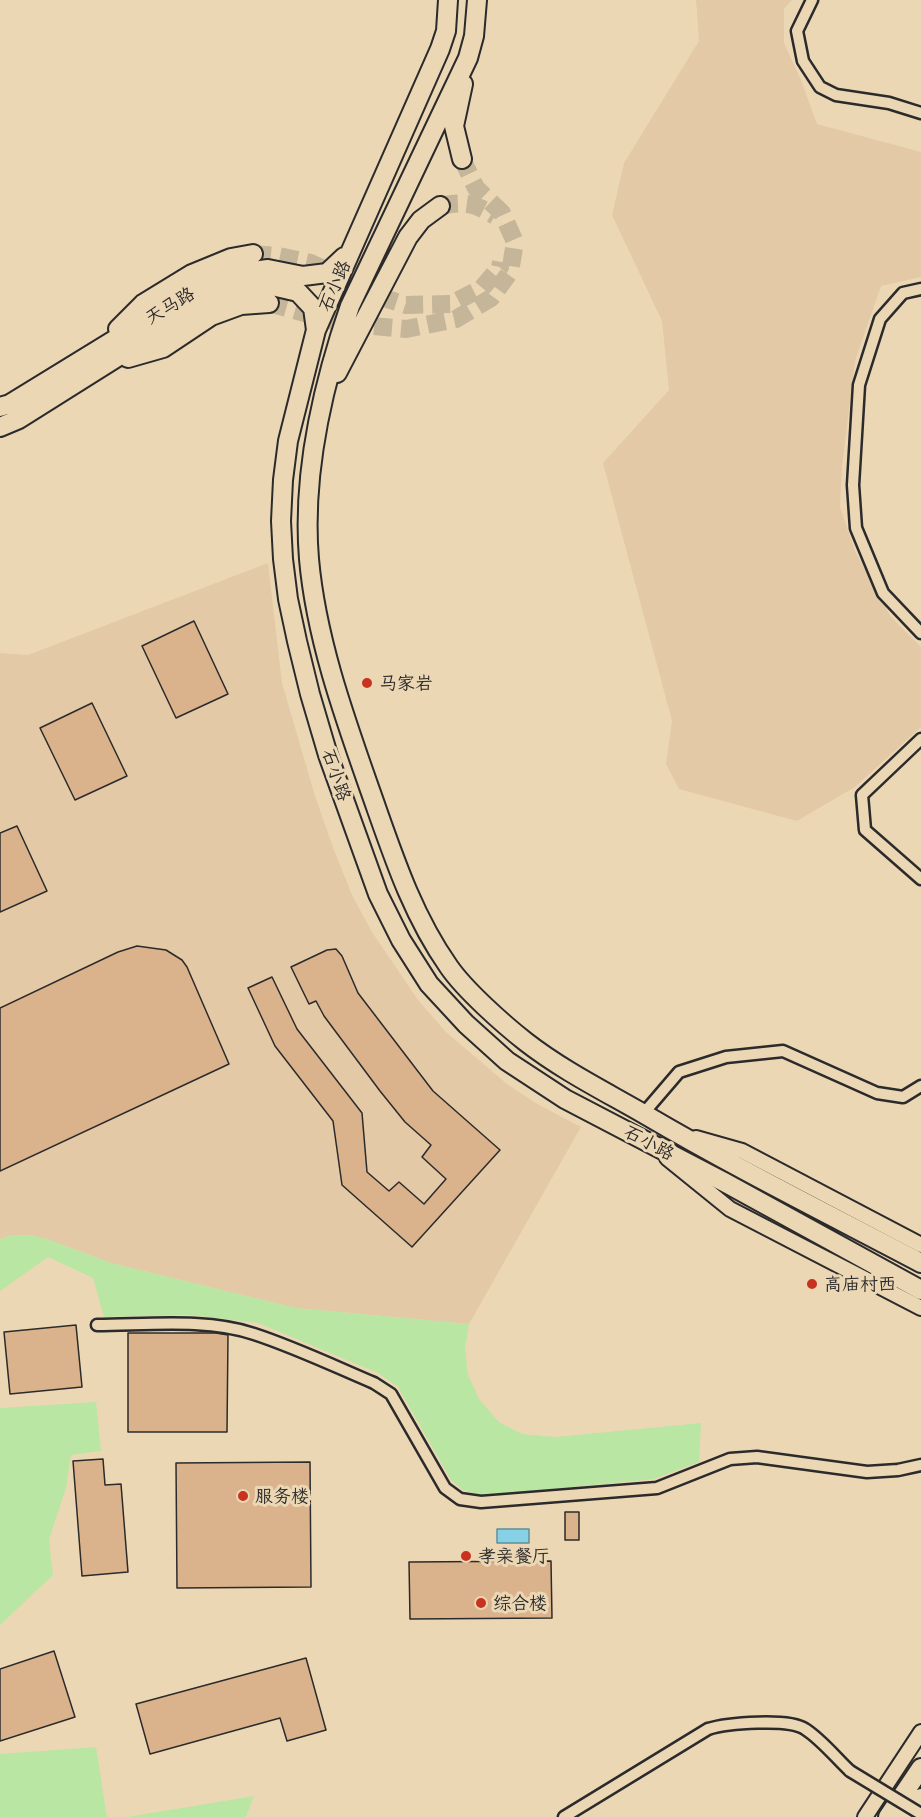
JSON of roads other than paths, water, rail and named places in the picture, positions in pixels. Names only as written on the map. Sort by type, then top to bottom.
[{"type":"main road","name":"石小路","points":[[448,0],[446,31],[440,49],[316,330],[288,441],[281,521],[288,599],[310,694],[328,755],[378,894],[401,940],[429,984],[466,1024],[517,1068],[565,1099],[724,1182],[921,1290]]},
{"type":"main road","name":"石小路","points":[[477,0],[474,36],[468,58],[350,306],[337,342],[323,398],[311,483],[309,558],[321,631],[348,723],[403,884],[424,927],[450,970],[488,1008],[536,1049],[576,1076],[672,1131],[921,1263]]},
{"type":"main road","points":[[462,159],[454,126],[468,58]]},
{"type":"main road","points":[[323,398],[408,237],[421,220],[440,206]]},
{"type":"main road","name":"天马路","points":[[0,427],[19,419],[199,288],[233,274],[268,269],[303,276],[327,273],[350,251]]},
{"type":"main road","points":[[102,358],[142,304],[192,274],[231,258],[253,254]]},
{"type":"main road","name":"天马路","points":[[0,407],[102,358],[205,302],[237,289],[268,285],[298,292],[313,308],[316,330]]},
{"type":"main road","points":[[102,358],[163,348],[211,316],[240,305],[269,303]]},
{"type":"main road","points":[[888,1817],[921,1768]]},
{"type":"main road","points":[[908,1817],[921,1798]]},
{"type":"street","points":[[812,0],[797,31],[803,60],[820,87],[836,95],[889,103],[921,113]]},
{"type":"street","points":[[921,289],[903,293],[880,319],[859,385],[853,485],[856,528],[883,593],[921,633]]},
{"type":"street","points":[[921,739],[862,795],[865,830],[921,879]]},
{"type":"street","points":[[643,1114],[680,1072],[726,1057],[783,1051],[877,1093],[903,1097],[921,1086]]},
{"type":"street","points":[[672,1131],[742,1151],[921,1245]]},
{"type":"street","points":[[652,1145],[730,1209],[921,1308]]},
{"type":"street","points":[[97,1325],[190,1325],[224,1327],[253,1333],[374,1383],[391,1394],[445,1488],[460,1499],[481,1502],[657,1488],[730,1459],[739,1458],[757,1457],[867,1472],[898,1470],[921,1465]]},
{"type":"street","points":[[564,1817],[708,1729],[722,1725],[794,1724],[805,1729],[850,1771],[921,1814]]},
{"type":"street","points":[[865,1817],[921,1732]]},
{"type":"water","points":[[497,1529],[529,1529],[529,1543],[497,1543]]},
{"type":"tunnel","points":[[269,303],[340,323],[406,329],[456,319],[491,298],[510,272],[515,242],[502,213],[476,188],[462,159]]},
{"type":"tunnel","points":[[440,206],[469,204],[495,216]]},
{"type":"tunnel","points":[[253,254],[278,256],[311,263],[384,298],[406,305],[451,304],[482,288],[500,267],[501,262]]},
{"type":"place","name":"马家岩","points":[[367,683]]},
{"type":"place","name":"高庙村西","points":[[812,1284]]},
{"type":"place","name":"服务楼","points":[[243,1496]]},
{"type":"place","name":"孝亲餐厅","points":[[466,1556]]},
{"type":"place","name":"综合楼","points":[[481,1603]]}]
